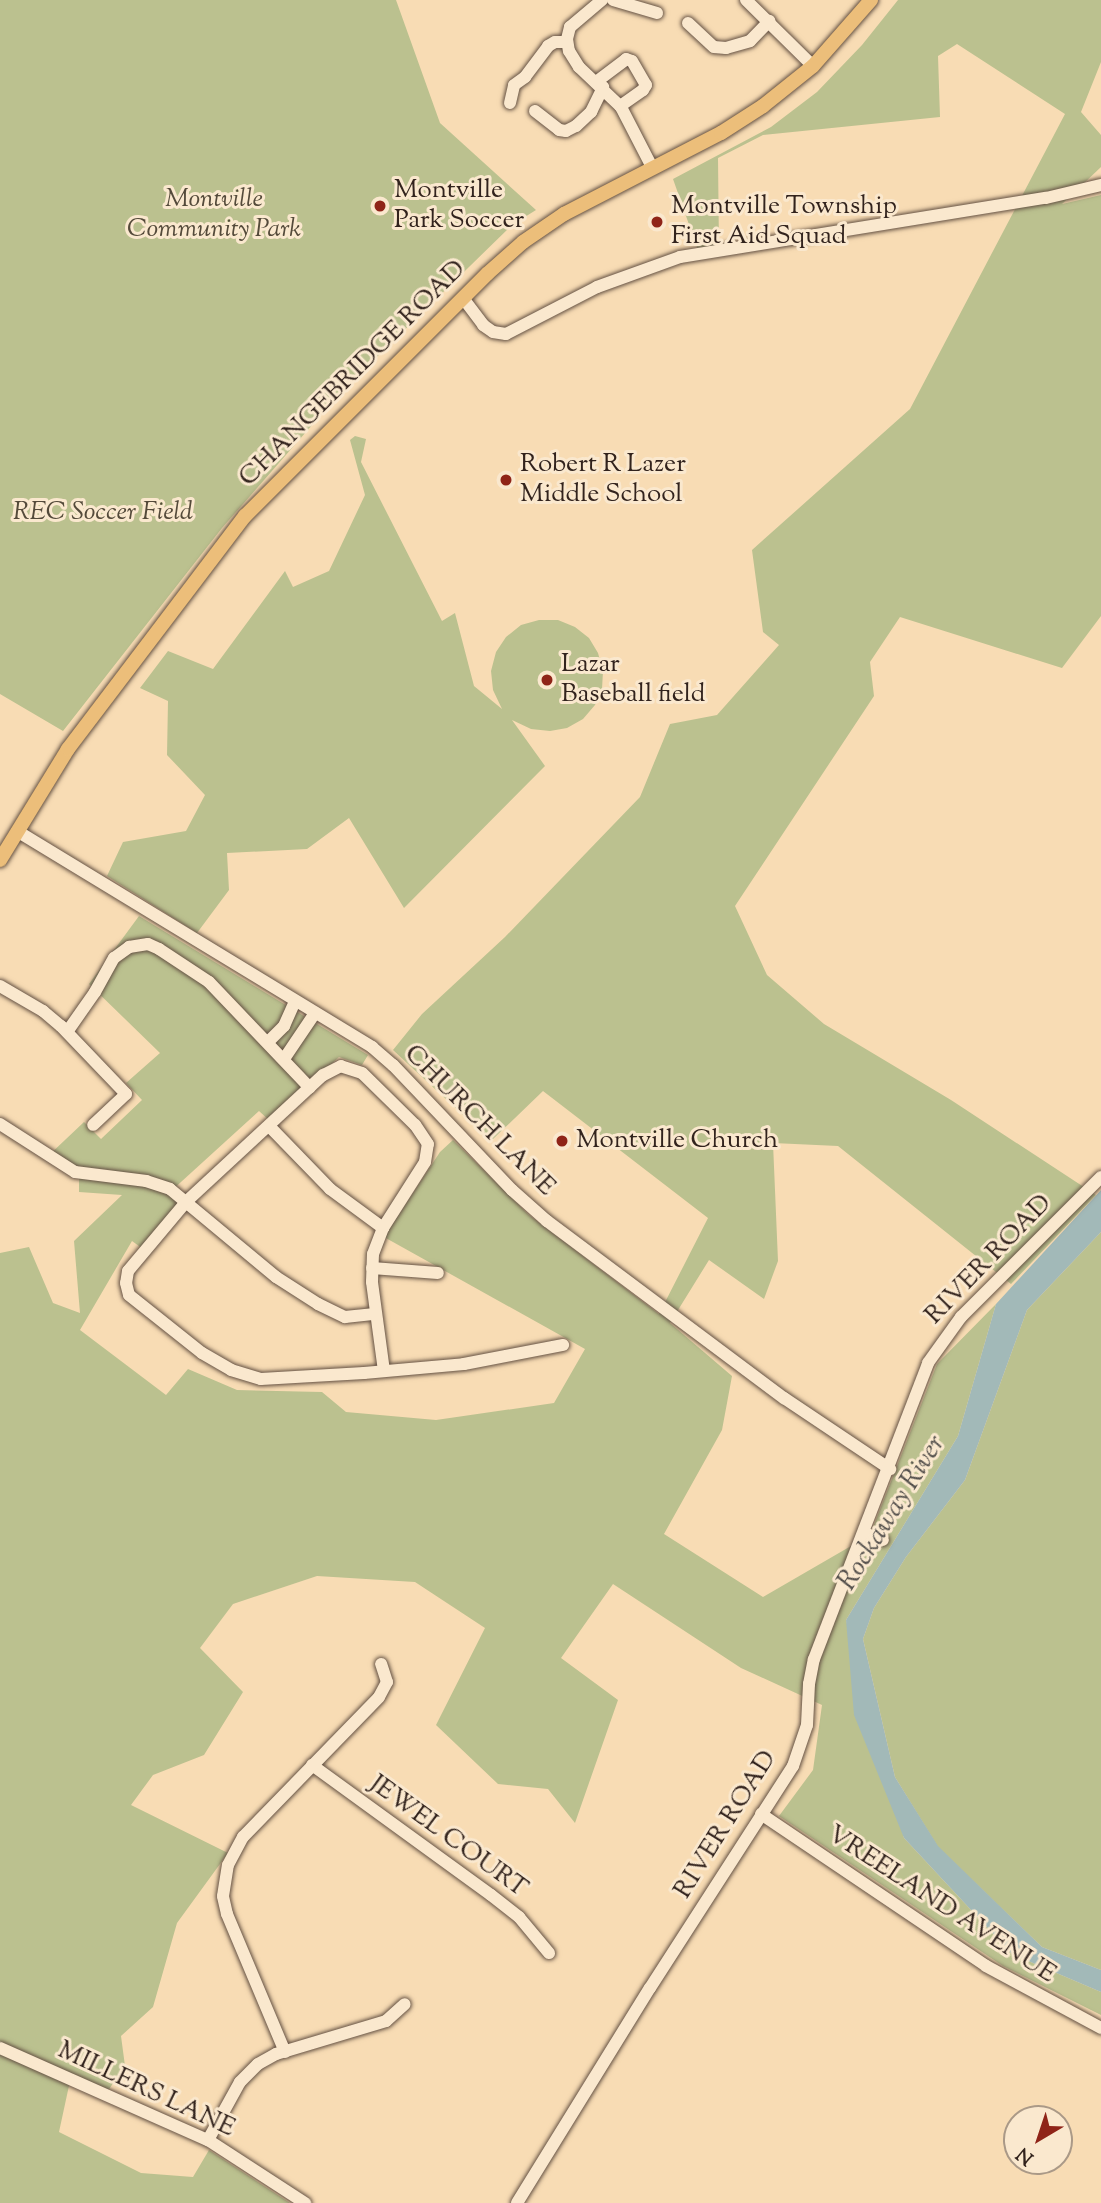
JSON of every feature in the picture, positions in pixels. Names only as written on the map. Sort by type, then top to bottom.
[{"type":"main road","name":"CHANGEBRIDGE ROAD","points":[[0,860],[84,727],[178,608],[245,516],[463,298],[523,242],[564,215],[742,120],[813,66],[871,0]]},
{"type":"street","points":[[602,0],[570,27],[567,42],[575,62],[620,106],[652,167]]},
{"type":"street","points":[[614,0],[657,13]]},
{"type":"street","points":[[746,0],[813,66]]},
{"type":"street","points":[[688,23],[714,47],[726,48],[750,41],[769,21]]},
{"type":"street","points":[[510,103],[514,85],[525,77],[548,46],[555,42],[567,42]]},
{"type":"street","points":[[535,111],[559,130],[566,131],[591,112],[599,85],[626,59],[632,61],[646,85],[620,106]]},
{"type":"street","points":[[463,298],[483,325],[494,332],[506,334],[597,287],[680,257],[1033,201],[1101,185]]},
{"type":"street","name":"CHURCH LANE","points":[[17,831],[372,1047],[393,1065],[512,1190],[547,1222],[784,1398],[890,1469]]},
{"type":"street","points":[[67,1032],[96,992],[114,958],[124,950],[141,944],[159,948],[209,982],[310,1088]]},
{"type":"street","points":[[0,986],[43,1011],[67,1032],[126,1094],[93,1125]]},
{"type":"street","points":[[268,1042],[284,1026],[295,1001]]},
{"type":"street","points":[[284,1059],[315,1013]]},
{"type":"street","points":[[384,1370],[376,1314],[373,1254],[383,1228],[425,1163],[428,1144],[415,1125],[362,1073],[341,1066],[330,1070],[186,1202],[128,1271],[127,1289],[140,1306],[202,1353],[249,1377],[275,1378],[384,1370],[464,1364],[563,1345]]},
{"type":"street","points":[[0,1124],[75,1172],[158,1184],[186,1202],[276,1277],[318,1304],[345,1317],[376,1314]]},
{"type":"street","points":[[269,1126],[330,1189],[383,1228]]},
{"type":"street","name":"RIVER ROAD","points":[[517,2203],[793,1766],[804,1737],[814,1660],[890,1469],[920,1380],[938,1347],[974,1303],[1101,1177]]},
{"type":"street","points":[[372,1268],[438,1273]]},
{"type":"street","points":[[864,1533],[883,1541]]},
{"type":"street","points":[[285,2052],[227,1914],[224,1883],[228,1865],[239,1842],[384,1691],[387,1682],[381,1664]]},
{"type":"street","name":"JEWEL COURT","points":[[312,1765],[510,1909],[549,1953]]},
{"type":"street","name":"VREELAND AVENUE","points":[[761,1814],[986,1966],[1101,2028]]},
{"type":"street","points":[[208,2140],[240,2081],[258,2064],[285,2052],[386,2021],[405,2004]]},
{"type":"street","name":"MILLERS LANE","points":[[0,2048],[208,2140],[305,2203]]},
{"type":"green space","name":"Montville Community Park","points":[[0,0],[396,0],[440,123],[536,210],[512,225],[341,392],[222,528],[63,731],[0,694]]},
{"type":"green space","points":[[898,0],[1101,0],[1101,62],[1081,112],[1101,135],[1101,167],[1062,204],[1101,195],[1101,616],[1062,668],[900,617],[870,662],[874,696],[735,906],[767,975],[824,1024],[951,1100],[1096,1195],[1011,1284],[838,1146],[773,1143],[778,1261],[764,1299],[709,1260],[670,1323],[732,1376],[722,1430],[664,1534],[763,1597],[870,1535],[937,1364],[996,1304],[958,1436],[846,1620],[904,1838],[1012,1954],[1101,1992],[1101,2015],[1003,1966],[779,1816],[813,1770],[822,1705],[741,1668],[613,1584],[561,1658],[618,1700],[575,1823],[548,1789],[498,1784],[436,1725],[485,1628],[415,1582],[317,1576],[233,1604],[200,1648],[243,1692],[204,1755],[153,1775],[131,1805],[228,1853],[177,1923],[153,2007],[121,2036],[125,2066],[105,2095],[70,2081],[59,2132],[141,2173],[193,2177],[209,2150],[290,2203],[0,2203],[0,1253],[29,1247],[53,1303],[80,1313],[74,1241],[122,1195],[79,1192],[79,1173],[47,1157],[84,1122],[101,1139],[142,1100],[126,1083],[160,1053],[89,984],[139,916],[368,1055],[362,1065],[339,1057],[270,1121],[259,1111],[170,1192],[183,1206],[143,1249],[132,1241],[80,1330],[166,1395],[188,1369],[237,1390],[322,1392],[346,1412],[436,1420],[554,1403],[585,1349],[384,1237],[440,1152],[453,1140],[529,1215],[659,1314],[708,1218],[543,1091],[491,1141],[393,1050],[422,1014],[505,937],[640,797],[670,724],[717,715],[779,645],[763,632],[752,550],[910,409],[1065,114],[957,44],[938,56],[940,117],[763,135],[718,158],[719,249],[699,253],[673,179],[771,127],[817,92],[862,45]]},
{"type":"green space","points":[[355,436],[366,439],[361,462],[442,621],[455,613],[474,686],[502,709],[493,690],[491,671],[496,652],[506,637],[521,625],[539,620],[558,620],[575,627],[589,638],[598,653],[603,671],[602,689],[595,705],[583,719],[567,728],[550,731],[531,729],[512,720],[545,766],[404,908],[349,818],[307,849],[227,853],[229,890],[197,933],[107,876],[123,842],[186,831],[205,795],[167,755],[168,701],[140,688],[168,651],[213,669],[285,571],[293,587],[329,571],[365,495],[350,440]]},
{"type":"green space","points":[[1101,1232],[1101,1970],[1042,1947],[938,1847],[895,1777],[863,1639],[874,1608],[906,1557],[965,1480],[1027,1310]]},
{"type":"water","name":"Rockaway River","points":[[1101,1190],[1101,1232],[1027,1310],[965,1480],[906,1557],[874,1608],[863,1639],[895,1777],[938,1846],[1042,1947],[1101,1970],[1101,1992],[1012,1954],[904,1838],[854,1715],[846,1620],[958,1436],[996,1304]]},
{"type":"place","name":"Montville Park Soccer","points":[[380,206]]},
{"type":"place","name":"Montville Township First Aid Squad","points":[[657,222]]},
{"type":"place","name":"Robert R Lazer Middle School","points":[[506,480]]},
{"type":"place","name":"Lazar Baseball field","points":[[547,680]]},
{"type":"place","name":"Montville Church","points":[[562,1141]]},
{"type":"park label","name":"REC Soccer Field","points":[[103,513]]}]
